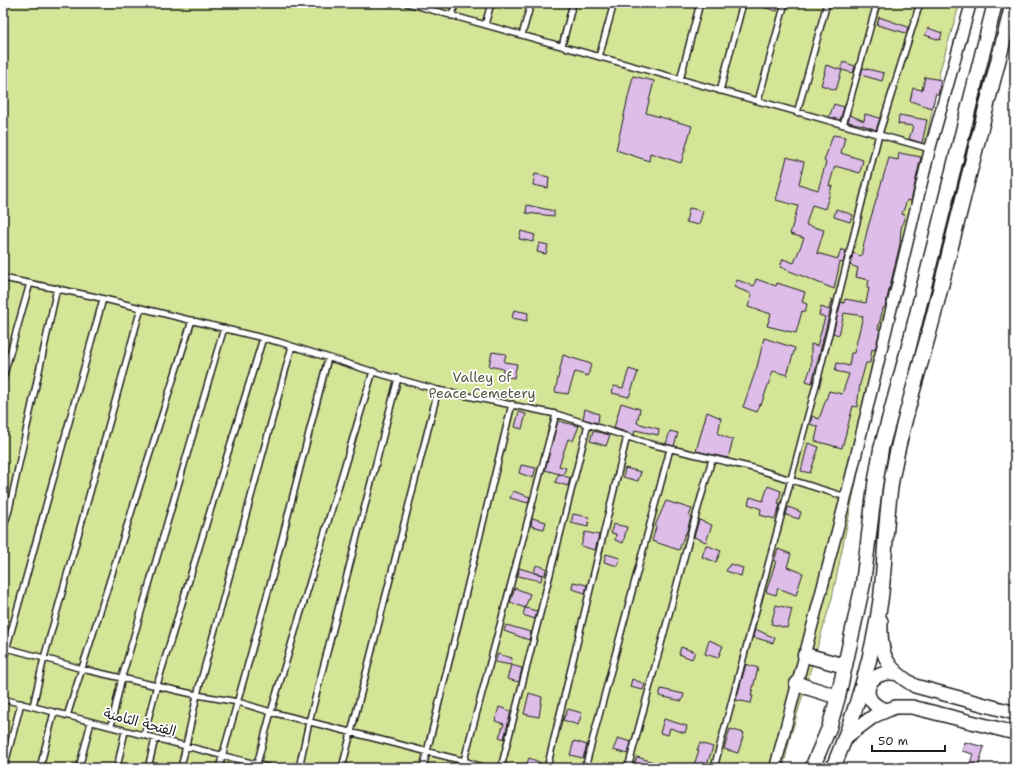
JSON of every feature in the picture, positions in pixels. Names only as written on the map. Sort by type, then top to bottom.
[{"type":"main road","points":[[812,768],[828,728],[838,697],[863,584],[881,449],[909,346],[995,3]]},
{"type":"main road","points":[[834,768],[847,736],[874,639],[881,597],[893,470],[1013,3]]},
{"type":"main road","points":[[873,505],[878,511],[889,508]]},
{"type":"main road","points":[[868,546],[874,539],[883,540],[886,544]]},
{"type":"main road","points":[[805,655],[845,666]]},
{"type":"main road","points":[[798,684],[838,697]]},
{"type":"street","points":[[775,768],[846,497],[930,149],[971,3]]},
{"type":"street","points":[[881,597],[881,648],[886,660],[898,674],[915,686],[1015,713]]},
{"type":"street","points":[[888,710],[880,709],[874,706],[869,697],[869,689],[875,676],[881,673],[890,672],[898,674]]},
{"type":"street","points":[[847,736],[874,716],[895,707],[912,707],[1015,733]]},
{"type":"lane","points":[[410,3],[930,149]]},
{"type":"lane","points":[[452,16],[455,3]]},
{"type":"lane","points":[[486,25],[491,3]]},
{"type":"lane","points":[[522,35],[531,3]]},
{"type":"lane","points":[[562,46],[573,3]]},
{"type":"lane","points":[[599,57],[614,3]]},
{"type":"lane","points":[[680,80],[700,3]]},
{"type":"lane","points":[[720,91],[743,3]]},
{"type":"lane","points":[[758,101],[785,3]]},
{"type":"lane","points":[[797,112],[827,3]]},
{"type":"lane","points":[[843,125],[877,3]]},
{"type":"lane","points":[[714,768],[819,374],[879,134],[920,3]]},
{"type":"lane","points":[[3,278],[57,288],[263,338],[438,390],[556,414],[670,449],[722,460],[791,479],[846,497]]},
{"type":"lane","points":[[3,378],[30,283]]},
{"type":"lane","points":[[3,529],[9,510],[57,288]]},
{"type":"lane","points":[[3,661],[5,648],[103,299]]},
{"type":"lane","points":[[33,706],[44,658],[141,308]]},
{"type":"lane","points":[[67,716],[192,320]]},
{"type":"lane","points":[[111,726],[122,677],[224,328]]},
{"type":"lane","points":[[144,735],[157,685],[263,338]]},
{"type":"lane","points":[[181,768],[197,694],[292,346]]},
{"type":"lane","points":[[219,768],[273,574],[328,358]]},
{"type":"lane","points":[[257,766],[271,712],[373,371]]},
{"type":"lane","points":[[300,768],[309,722],[398,378]]},
{"type":"lane","points":[[342,768],[438,390]]},
{"type":"lane","points":[[423,768],[512,404]]},
{"type":"lane","points":[[462,768],[556,414]]},
{"type":"lane","points":[[501,768],[588,424]]},
{"type":"lane","points":[[547,768],[627,436]]},
{"type":"lane","points":[[585,768],[670,449]]},
{"type":"lane","points":[[628,768],[686,550],[712,459],[722,460]]},
{"type":"lane","points":[[5,648],[82,669],[238,702],[309,722],[464,760],[486,768]]},
{"type":"lane","name":"الفتحة الثامنة","points":[[3,699],[222,755],[257,766],[271,768]]},
{"type":"lane","points":[[4,768],[21,703]]},
{"type":"lane","points":[[40,768],[54,712]]},
{"type":"lane","points":[[79,768],[91,722]]},
{"type":"lane","points":[[117,768],[126,730]]},
{"type":"lane","points":[[148,768],[155,739]]},
{"type":"green space","name":"Valley of Peace Cemetery","points":[[3,3],[960,3],[940,70],[832,598],[790,738],[783,768],[3,768]]},
{"type":"building","points":[[756,3],[779,3],[777,11],[755,5]]},
{"type":"building","points":[[879,17],[908,27],[906,33],[877,25]]},
{"type":"building","points":[[928,28],[942,33],[940,40],[925,35]]},
{"type":"building","points":[[843,62],[855,66],[853,73],[842,70],[836,90],[821,85],[826,65],[841,70]]},
{"type":"building","points":[[863,68],[884,73],[882,81],[861,75]]},
{"type":"building","points":[[633,76],[654,81],[646,113],[692,126],[681,163],[650,153],[649,161],[616,150]]},
{"type":"building","points":[[925,77],[941,80],[938,95],[936,93],[932,108],[910,101],[913,88],[922,90]]},
{"type":"building","points":[[834,104],[844,107],[840,120],[829,117]]},
{"type":"building","points":[[865,114],[880,118],[876,130],[863,125],[848,122],[850,115],[864,121]]},
{"type":"building","points":[[899,115],[927,120],[922,143],[909,139],[913,126],[898,124]]},
{"type":"building","points":[[833,135],[845,137],[841,153],[863,160],[860,173],[835,166],[829,186],[832,186],[825,209],[812,205],[806,225],[824,230],[817,253],[838,259],[841,249],[846,251],[843,263],[840,262],[834,289],[780,267],[783,259],[794,263],[804,238],[790,234],[798,206],[776,200],[787,157],[804,162],[799,184],[818,190],[826,162],[824,161]]},
{"type":"building","points":[[899,153],[921,157],[911,201],[907,200],[902,214],[905,215],[901,229],[900,244],[885,307],[883,308],[878,329],[880,330],[875,350],[872,349],[870,363],[866,363],[860,384],[857,407],[853,406],[842,448],[815,441],[818,427],[810,424],[812,416],[819,419],[829,391],[842,394],[849,374],[835,371],[837,363],[849,366],[851,353],[854,353],[863,316],[844,313],[839,335],[833,333],[841,302],[844,303],[845,299],[866,303],[869,280],[856,277],[858,268],[850,265],[853,253],[861,256],[868,227],[889,158],[898,160]]},
{"type":"building","points":[[535,174],[549,177],[548,188],[533,185]]},
{"type":"building","points":[[527,205],[554,211],[554,216],[526,213]]},
{"type":"building","points":[[689,208],[703,211],[699,225],[686,222]]},
{"type":"building","points":[[836,209],[853,215],[850,222],[834,217]]},
{"type":"building","points":[[521,231],[535,235],[533,242],[519,239]]},
{"type":"building","points":[[539,243],[548,245],[546,254],[537,252]]},
{"type":"building","points":[[756,279],[776,286],[777,283],[805,292],[802,302],[807,304],[805,312],[802,311],[796,333],[767,326],[771,314],[748,307],[752,294],[734,287],[737,280],[754,286]]},
{"type":"building","points":[[831,299],[833,300],[812,383],[806,381],[811,367],[811,344],[817,346],[825,317],[819,315],[821,307],[829,310]]},
{"type":"building","points":[[514,310],[528,313],[527,321],[512,318]]},
{"type":"building","points":[[764,338],[795,348],[787,375],[773,371],[757,412],[743,407],[757,367]]},
{"type":"building","points":[[492,352],[506,354],[504,362],[517,364],[514,378],[502,376],[503,369],[489,366]]},
{"type":"building","points":[[563,355],[591,364],[588,376],[575,372],[568,394],[555,392]]},
{"type":"building","points":[[629,369],[638,372],[629,397],[612,393],[614,386],[623,388]]},
{"type":"building","points":[[621,403],[640,409],[637,423],[659,429],[658,435],[635,430],[634,435],[614,428]]},
{"type":"building","points":[[585,409],[599,414],[598,423],[583,419]]},
{"type":"building","points":[[519,412],[526,414],[522,429],[515,427]]},
{"type":"building","points":[[707,412],[721,418],[718,434],[733,440],[728,458],[696,451]]},
{"type":"building","points":[[558,421],[579,426],[573,441],[568,439],[559,466],[566,468],[563,475],[545,470]]},
{"type":"building","points":[[593,431],[610,435],[606,446],[590,441]]},
{"type":"building","points":[[670,431],[678,433],[674,446],[666,444]]},
{"type":"building","points":[[808,443],[819,447],[810,473],[801,471]]},
{"type":"building","points":[[521,465],[536,468],[533,478],[519,473]]},
{"type":"building","points":[[625,468],[641,472],[638,481],[623,477]]},
{"type":"building","points":[[559,474],[570,478],[568,486],[555,482]]},
{"type":"building","points":[[768,486],[781,491],[778,504],[780,505],[775,519],[760,515],[761,509],[748,504],[750,497],[763,501]]},
{"type":"building","points":[[513,491],[530,497],[528,503],[510,498]]},
{"type":"building","points":[[666,501],[692,509],[689,516],[691,517],[686,534],[679,550],[652,541],[655,526]]},
{"type":"building","points":[[788,507],[801,512],[799,519],[786,515]]},
{"type":"building","points":[[573,514],[589,517],[588,527],[571,523]]},
{"type":"building","points":[[532,518],[546,522],[544,529],[531,526]]},
{"type":"building","points":[[699,520],[712,525],[706,542],[694,537]]},
{"type":"building","points":[[613,524],[627,527],[623,543],[615,540],[616,534],[611,533]]},
{"type":"building","points":[[585,532],[599,535],[595,550],[581,546]]},
{"type":"building","points":[[706,545],[721,551],[716,562],[702,557]]},
{"type":"building","points":[[778,549],[791,554],[787,567],[803,573],[796,595],[778,588],[776,595],[766,592],[776,561],[774,561]]},
{"type":"building","points":[[606,554],[620,558],[618,566],[604,562]]},
{"type":"building","points":[[730,564],[743,568],[741,576],[726,571]]},
{"type":"building","points":[[536,565],[546,568],[545,575],[534,573]]},
{"type":"building","points":[[519,568],[542,575],[541,581],[518,576]]},
{"type":"building","points":[[573,582],[587,585],[585,593],[572,589]]},
{"type":"building","points":[[515,588],[530,594],[525,608],[510,602]]},
{"type":"building","points":[[776,605],[792,609],[787,628],[771,624]]},
{"type":"building","points":[[525,608],[537,611],[535,619],[523,615]]},
{"type":"building","points":[[506,625],[531,632],[529,640],[504,631]]},
{"type":"building","points":[[755,629],[775,638],[773,643],[753,637]]},
{"type":"building","points":[[709,640],[723,646],[718,658],[705,654]]},
{"type":"building","points":[[681,647],[695,652],[692,659],[679,654]]},
{"type":"building","points":[[498,654],[512,658],[511,665],[495,662]]},
{"type":"building","points":[[746,664],[758,668],[751,696],[753,696],[751,703],[736,700]]},
{"type":"building","points":[[511,665],[522,668],[519,682],[507,679]]},
{"type":"building","points":[[632,679],[645,684],[643,690],[630,687]]},
{"type":"building","points":[[661,689],[684,694],[682,701],[659,696]]},
{"type":"building","points":[[529,693],[542,697],[539,717],[524,714]]},
{"type":"building","points":[[499,707],[511,711],[504,739],[499,737],[504,724],[495,721]]},
{"type":"building","points":[[568,709],[582,713],[578,725],[563,720]]},
{"type":"building","points":[[664,719],[687,726],[685,733],[670,728],[668,735],[660,733]]},
{"type":"building","points":[[730,729],[744,733],[738,753],[724,749]]},
{"type":"building","points":[[618,738],[631,742],[628,754],[613,750]]},
{"type":"building","points":[[574,741],[587,745],[583,758],[570,755]]},
{"type":"building","points":[[965,742],[984,747],[978,767],[970,763],[973,754],[962,751]]},
{"type":"building","points":[[700,743],[713,747],[706,768],[693,768],[699,750],[697,750]]},
{"type":"building","points":[[637,757],[667,766],[667,768],[633,768]]},
{"type":"building","points":[[529,758],[544,764],[543,768],[525,768]]}]
